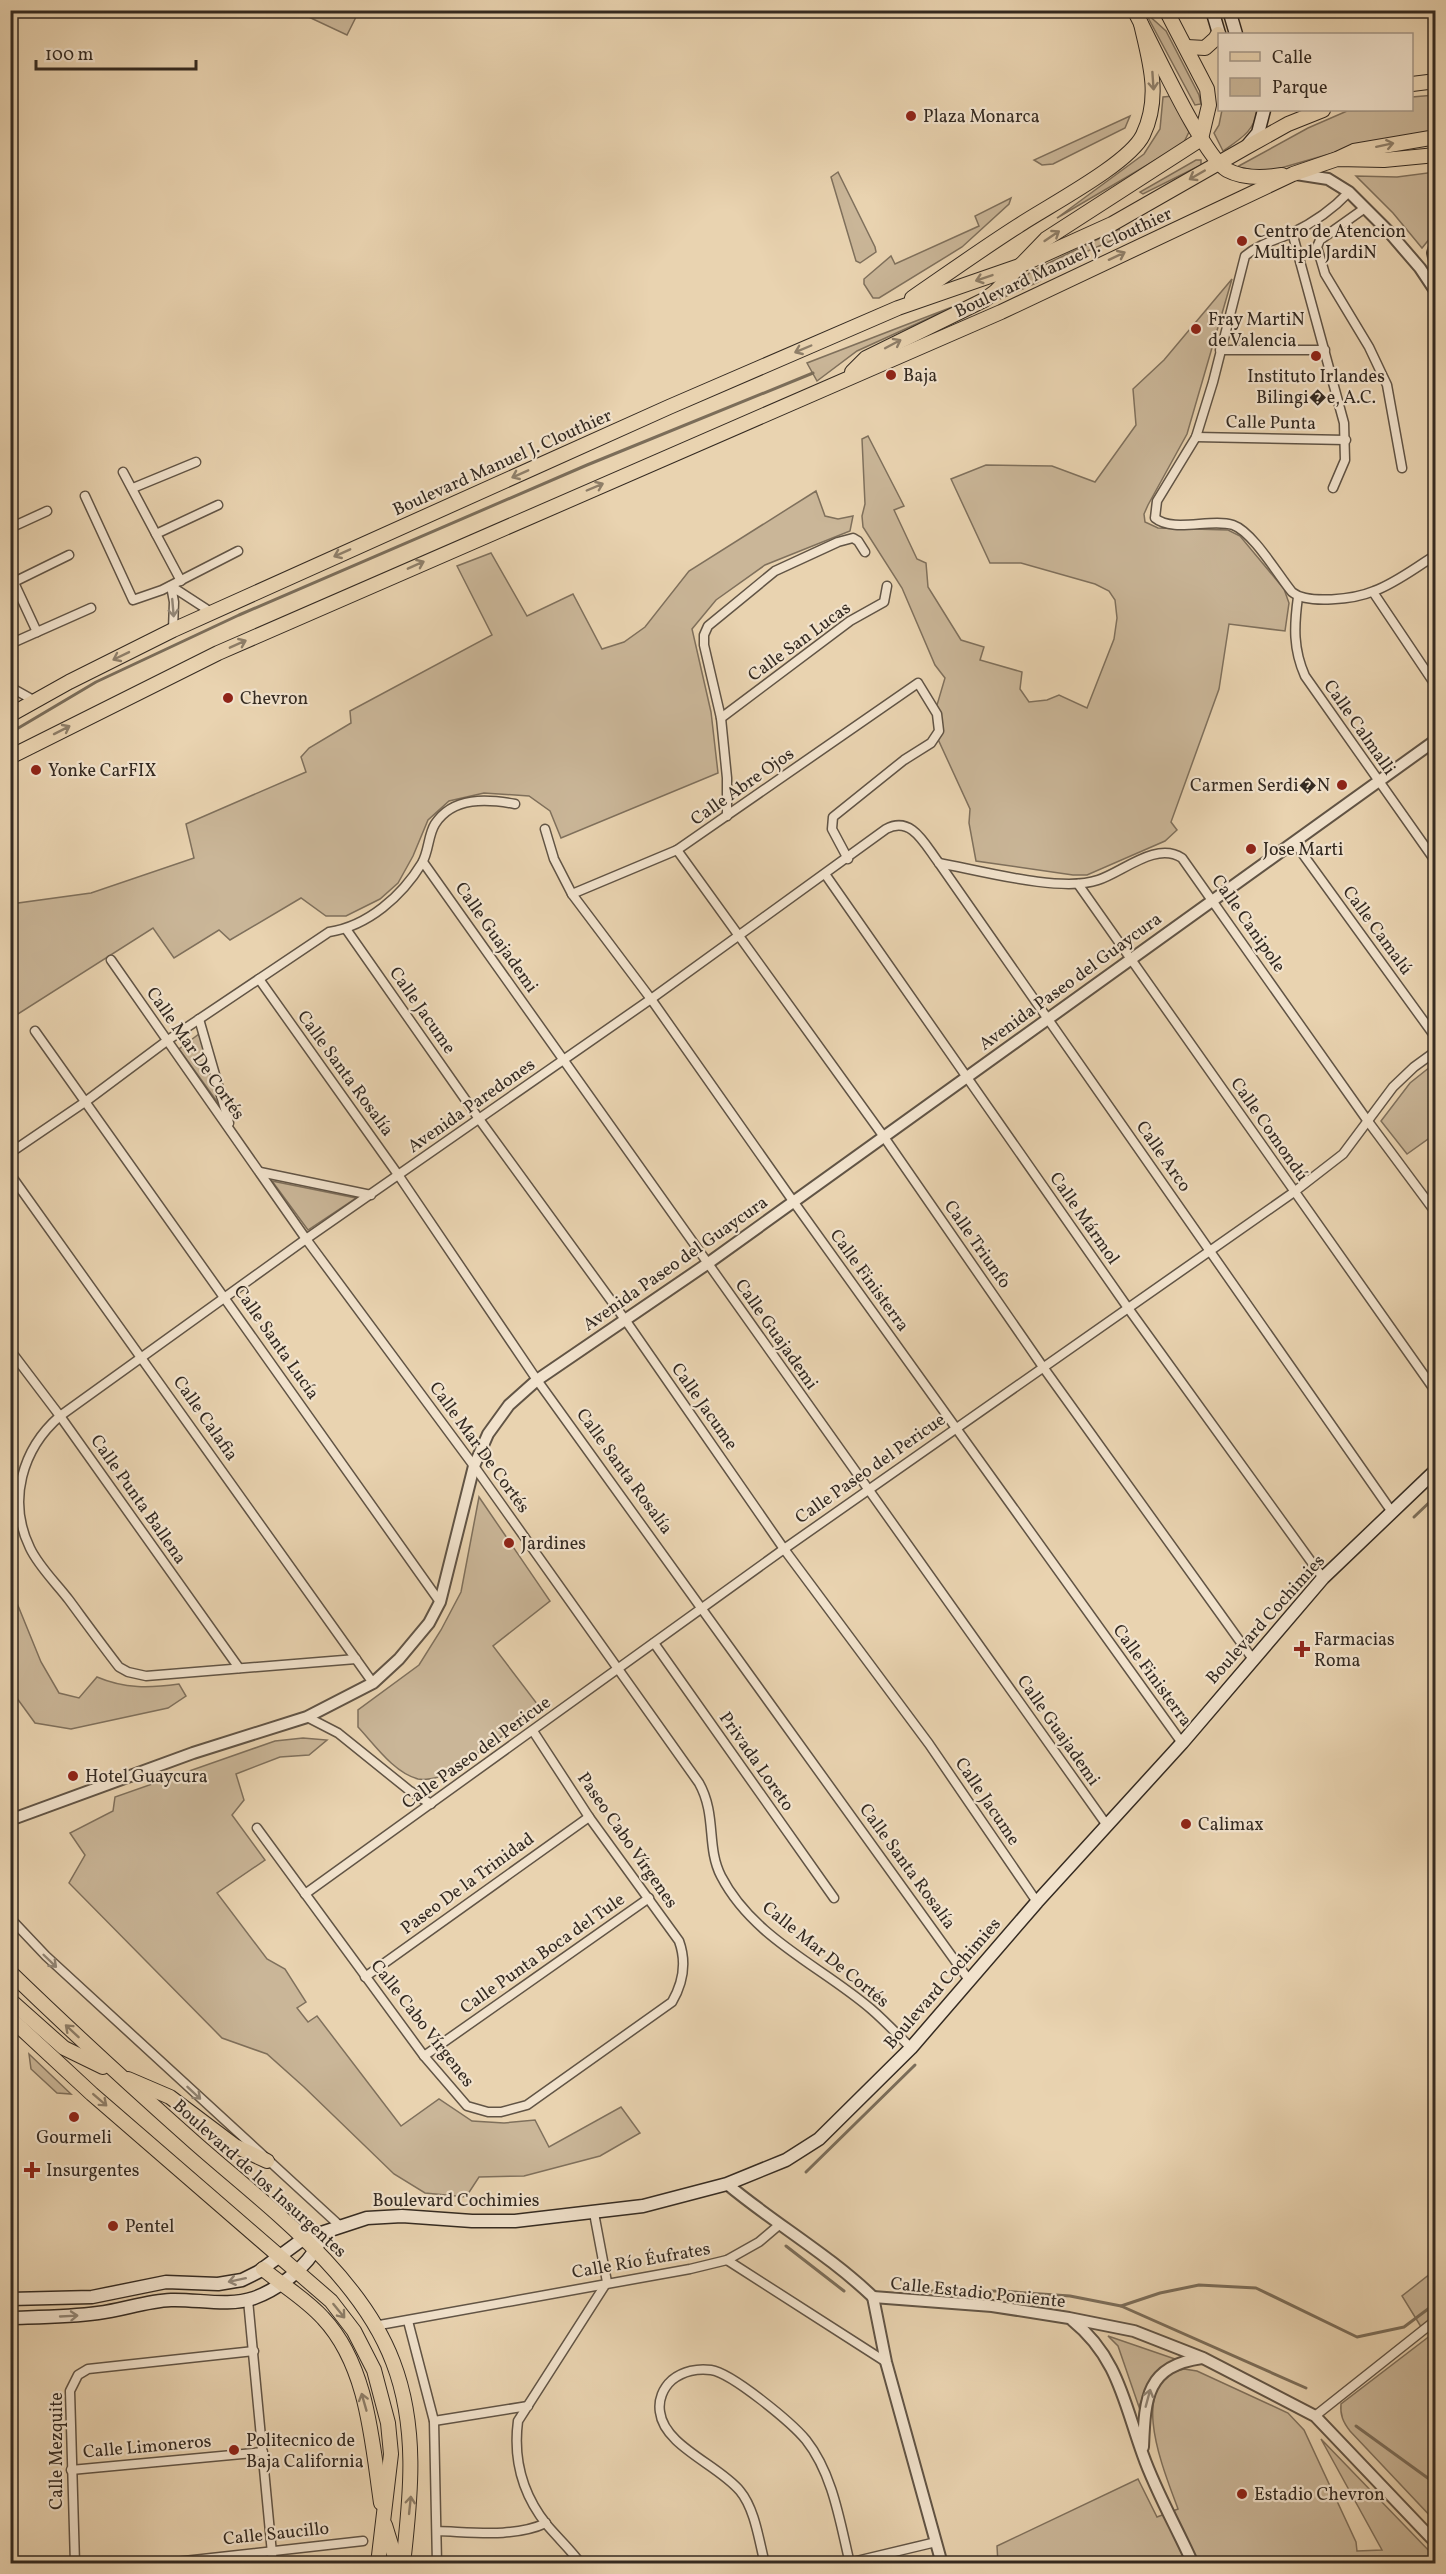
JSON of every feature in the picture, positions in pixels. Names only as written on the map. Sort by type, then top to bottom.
[{"type":"main road","points":[[1134,10],[1201,139],[1217,163]]},
{"type":"main road","points":[[1166,10],[1213,89],[1201,139]]},
{"type":"main road","points":[[1212,10],[1218,33]]},
{"type":"main road","points":[[1228,10],[1236,33]]},
{"type":"main road","points":[[898,308],[1019,225],[1130,154],[1144,133],[1154,91],[1154,74],[1141,24]]},
{"type":"main road","points":[[1187,47],[1205,48],[1218,36]]},
{"type":"main road","points":[[1414,83],[1436,81]]},
{"type":"main road","points":[[1245,148],[1258,132],[1264,111]]},
{"type":"main road","name":"Boulevard Manuel J. Clouthier","points":[[10,715],[173,630],[669,406],[898,308],[1019,267],[1112,224],[1288,124],[1320,111]]},
{"type":"main road","points":[[1337,159],[1354,151],[1436,137]]},
{"type":"main road","name":"Boulevard Manuel J. Clouthier","points":[[846,378],[866,358],[984,300],[995,292],[1046,239],[1201,139]]},
{"type":"main road","name":"Boulevard Manuel J. Clouthier","points":[[10,757],[243,641],[1018,304],[1293,174],[1337,159],[1384,160],[1436,156]]},
{"type":"main road","name":"Boulevard Manuel J. Clouthier","points":[[1217,163],[1227,171],[1252,177],[1293,174]]},
{"type":"main road","name":"Boulevard Cochimies","points":[[10,2299],[92,2297],[166,2282],[218,2284],[242,2280],[263,2269],[303,2239],[324,2234],[339,2225],[378,2217],[515,2221],[643,2206],[727,2184],[786,2160],[819,2139],[911,2048],[1106,1824],[1182,1743],[1252,1658],[1323,1578],[1436,1470]]},
{"type":"main road","name":"Boulevard de los Insurgentes","points":[[10,1972],[118,2074],[303,2239],[339,2275],[358,2300],[392,2359],[410,2436],[412,2490],[404,2564]]},
{"type":"main road","points":[[10,2000],[64,2048],[170,2097],[235,2146],[267,2161]]},
{"type":"main road","points":[[10,2018],[92,2094],[297,2270],[331,2301],[354,2331],[374,2370],[388,2423],[391,2454],[378,2564]]},
{"type":"main road","points":[[10,2318],[75,2316],[169,2300],[220,2302],[248,2300],[281,2284],[315,2251],[324,2234]]},
{"type":"main road","points":[[263,2269],[324,2319],[345,2350],[356,2376],[370,2425],[384,2521],[397,2564]]},
{"type":"street","points":[[1293,174],[1328,179],[1349,192],[1420,268],[1436,292]]},
{"type":"street","points":[[1349,192],[1330,212],[1256,248],[1245,256],[1196,437],[1157,501],[1155,518],[1168,524],[1233,526],[1248,537],[1298,597],[1310,600],[1373,592],[1436,555]]},
{"type":"street","points":[[1365,208],[1320,240],[1317,248],[1325,274],[1368,347],[1387,385],[1402,468]]},
{"type":"street","points":[[1292,232],[1344,423],[1345,460],[1333,488]]},
{"type":"street","points":[[1436,244],[1433,253],[1436,266]]},
{"type":"street","points":[[1220,350],[1325,350]]},
{"type":"street","name":"Calle Punta","points":[[1196,437],[1346,440]]},
{"type":"street","points":[[133,488],[196,462]]},
{"type":"street","points":[[123,472],[181,581]]},
{"type":"street","points":[[85,496],[133,600],[139,600],[181,581],[238,551]]},
{"type":"street","points":[[156,534],[218,505]]},
{"type":"street","points":[[10,528],[47,511]]},
{"type":"street","points":[[728,816],[721,718],[704,645],[704,635],[708,626],[775,572],[838,542],[853,538],[858,541],[865,552]]},
{"type":"street","points":[[37,632],[12,578],[69,555]]},
{"type":"street","points":[[171,585],[212,612]]},
{"type":"street","points":[[171,585],[174,602],[173,630]]},
{"type":"street","name":"Calle San Lucas","points":[[721,718],[850,621],[884,602],[887,586]]},
{"type":"street","points":[[1373,592],[1436,686]]},
{"type":"street","name":"Calle Calmalli","points":[[1298,597],[1294,629],[1298,662],[1305,676],[1436,862]]},
{"type":"street","points":[[10,644],[91,608]]},
{"type":"street","name":"Calle Abre Ojos","points":[[572,894],[677,850],[918,683],[937,714],[940,725],[937,737],[904,760],[833,817],[832,829],[848,859]]},
{"type":"street","points":[[10,687],[35,701]]},
{"type":"street","name":"Avenida Paseo del Guaycura","points":[[10,1820],[182,1757],[307,1717],[373,1683],[416,1641],[440,1602],[474,1466],[498,1418],[537,1380],[707,1264],[1436,740]]},
{"type":"street","points":[[10,1153],[85,1102],[168,1040],[329,932],[346,929],[388,905],[405,887],[423,862],[435,824],[453,807],[485,799],[515,804]]},
{"type":"street","name":"Avenida Paredones","points":[[356,1659],[147,1676],[128,1672],[113,1660],[31,1550],[19,1517],[18,1491],[33,1446],[46,1428],[60,1416],[306,1239],[651,999],[848,859],[886,829],[903,824]]},
{"type":"street","name":"Calle Arco","points":[[903,824],[914,831],[939,863],[1392,1512]]},
{"type":"street","name":"Calle Finisterra","points":[[545,829],[554,859],[572,894],[651,999],[1182,1743]]},
{"type":"street","name":"Calle Camalú","points":[[1294,842],[1436,1038]]},
{"type":"street","name":"Calle Triunfo","points":[[677,850],[884,1137],[1043,1367],[1252,1658]]},
{"type":"street","name":"Calle Canipole","points":[[939,863],[1078,884],[1097,881],[1153,854],[1176,853],[1188,864],[1367,1120],[1436,1213]]},
{"type":"street","name":"Calle Guajademi","points":[[423,862],[1106,1824]]},
{"type":"street","name":"Calle Mármol","points":[[825,874],[1128,1308],[1323,1578]]},
{"type":"street","name":"Calle Comondú","points":[[1078,884],[1436,1392]]},
{"type":"street","name":"Calle Jacume","points":[[346,929],[479,1119],[626,1321],[784,1549],[929,1744],[1037,1902]]},
{"type":"street","name":"Calle Mar De Cortés","points":[[111,960],[306,1239],[474,1466],[705,1794],[713,1828],[713,1848],[721,1875],[738,1903],[766,1932],[871,2008],[911,2048]]},
{"type":"street","name":"Calle Santa Rosalía","points":[[258,980],[399,1176],[537,1380],[704,1608],[969,1980]]},
{"type":"street","points":[[199,1019],[231,1131]]},
{"type":"street","name":"Calle Santa Lucía","points":[[35,1031],[440,1602]]},
{"type":"street","name":"Calle Paseo del Pericue","points":[[305,1894],[784,1549],[1294,1192],[1343,1154],[1393,1087],[1414,1067],[1436,1051]]},
{"type":"street","points":[[260,1172],[371,1195]]},
{"type":"street","name":"Calle Calafia","points":[[10,1174],[373,1683]]},
{"type":"street","name":"Calle Punta Ballena","points":[[10,1350],[60,1416],[239,1668]]},
{"type":"street","name":"Privada Loreto","points":[[654,1643],[834,1898]]},
{"type":"street","points":[[307,1717],[338,1733],[410,1791],[431,1804]]},
{"type":"street","name":"Paseo Cabo Vírgenes","points":[[533,1731],[589,1816],[679,1941],[683,1952],[683,1973]]},
{"type":"street","name":"Paseo De la Trinidad","points":[[365,1977],[589,1816]]},
{"type":"street","name":"Calle Cabo Vírgenes","points":[[257,1828],[424,2056],[467,2106],[488,2112],[514,2110],[527,2105],[672,2002],[680,1988],[683,1973]]},
{"type":"street","name":"Calle Punta Boca del Tule","points":[[424,2056],[649,1898]]},
{"type":"street","points":[[10,1918],[46,1956],[339,2225]]},
{"type":"street","points":[[727,2184],[849,2273],[873,2297],[886,2362],[942,2564]]},
{"type":"street","points":[[581,2564],[546,2523],[525,2488],[515,2443],[518,2421],[607,2282],[594,2213]]},
{"type":"street","points":[[728,2260],[759,2242],[779,2224]]},
{"type":"street","name":"Calle Río Éufrates","points":[[374,2326],[607,2282],[690,2269],[728,2260],[886,2362]]},
{"type":"street","name":"Calle Estadio Poniente","points":[[873,2297],[992,2306],[1069,2318],[1134,2331],[1203,2358],[1315,2416],[1436,2543]]},
{"type":"street","points":[[248,2300],[273,2564]]},
{"type":"street","points":[[1069,2318],[1088,2333],[1104,2353],[1120,2385],[1143,2456],[1193,2564]]},
{"type":"street","points":[[1315,2416],[1436,2320]]},
{"type":"street","points":[[408,2321],[434,2421],[437,2564]]},
{"type":"street","name":"Calle Mezquite","points":[[75,2564],[70,2391],[78,2375],[88,2369],[254,2350]]},
{"type":"street","points":[[1143,2456],[1144,2411],[1149,2390],[1156,2379],[1172,2366],[1203,2358]]},
{"type":"street","points":[[765,2564],[748,2505],[740,2491],[723,2475],[674,2439],[665,2427],[660,2415],[663,2391],[682,2373],[712,2370],[727,2376],[793,2425],[807,2442],[828,2480],[848,2563],[936,2542]]},
{"type":"street","points":[[434,2421],[528,2406]]},
{"type":"street","name":"Calle Limoneros","points":[[71,2470],[263,2452]]},
{"type":"street","points":[[437,2531],[501,2532],[534,2529],[546,2523]]},
{"type":"street","name":"Calle Saucillo","points":[[157,2564],[272,2549],[363,2541]]},
{"type":"green space","points":[[299,10],[359,11],[347,35],[298,12]]},
{"type":"green space","points":[[1145,12],[1166,31],[1199,95],[1201,104],[1195,105]]},
{"type":"green space","points":[[1435,95],[1435,133],[1371,142],[1274,170],[1260,171],[1237,167],[1308,128],[1347,111],[1413,111],[1413,97]]},
{"type":"green space","points":[[1173,96],[1189,132],[1183,144],[1057,218],[1144,154],[1160,129],[1163,97]]},
{"type":"green space","points":[[1222,111],[1257,111],[1250,129],[1223,151],[1214,133],[1219,125]]},
{"type":"green space","points":[[1130,116],[1125,128],[1053,164],[1042,165],[1034,160]]},
{"type":"green space","points":[[1196,160],[1201,160],[1201,165],[1143,194],[1140,192]]},
{"type":"green space","points":[[838,172],[875,247],[876,252],[860,263],[856,261],[831,177]]},
{"type":"green space","points":[[1435,172],[1435,232],[1422,248],[1393,213],[1356,176],[1397,177]]},
{"type":"green space","points":[[1011,198],[1009,204],[962,247],[879,298],[873,298],[864,284],[864,279],[891,256],[895,264],[979,226],[975,216]]},
{"type":"green space","points":[[1119,229],[1122,236],[1072,258],[1038,282],[1000,299],[1017,287],[1030,272]]},
{"type":"green space","points":[[1232,279],[1187,434],[1148,505],[1144,514],[1145,522],[1158,528],[1228,530],[1240,536],[1284,589],[1289,603],[1285,631],[1229,624],[1219,689],[1171,822],[1177,830],[1165,841],[1087,875],[976,861],[969,823],[970,809],[937,737],[937,705],[945,678],[935,665],[902,588],[863,527],[862,516],[865,504],[862,439],[868,436],[904,506],[894,510],[917,559],[926,563],[928,587],[961,640],[984,647],[980,660],[1022,672],[1020,689],[1029,702],[1047,700],[1059,695],[1087,708],[1114,639],[1117,618],[1115,600],[1109,591],[1095,584],[1021,563],[990,563],[951,479],[986,465],[1052,466],[1095,482],[1136,425],[1133,389],[1164,360]]},
{"type":"green space","points":[[960,304],[857,351],[817,381],[807,363]]},
{"type":"green space","points":[[816,491],[825,516],[838,519],[853,516],[850,531],[765,565],[716,600],[692,629],[711,712],[718,773],[561,838],[550,811],[529,796],[484,793],[449,801],[428,820],[413,856],[398,883],[380,899],[346,916],[326,916],[301,898],[230,940],[219,930],[174,958],[153,928],[18,1014],[11,1004],[11,904],[91,893],[194,858],[186,824],[306,772],[301,757],[309,748],[351,723],[350,711],[492,635],[457,566],[491,553],[527,616],[573,594],[602,649],[624,642],[645,627],[689,571]]},
{"type":"green space","points":[[199,1034],[221,1107],[179,1049]]},
{"type":"green space","points":[[1435,1063],[1435,1134],[1407,1154],[1381,1121],[1410,1083]]},
{"type":"green space","points":[[272,1181],[356,1198],[308,1230]]},
{"type":"green space","points":[[479,1497],[550,1601],[493,1646],[541,1709],[446,1775],[418,1779],[401,1771],[358,1727],[358,1710],[419,1665],[441,1630],[461,1592]]},
{"type":"green space","points":[[10,1586],[41,1662],[59,1693],[79,1698],[97,1677],[118,1684],[138,1686],[179,1684],[186,1696],[168,1708],[71,1729],[35,1723],[11,1690]]},
{"type":"green space","points":[[303,1738],[327,1740],[309,1755],[280,1757],[236,1774],[244,1800],[232,1815],[265,1860],[217,1893],[267,1959],[285,1969],[306,2002],[297,2008],[308,2022],[317,2016],[401,2126],[439,2099],[472,2121],[504,2123],[535,2120],[549,2147],[621,2107],[640,2133],[600,2156],[524,2176],[479,2177],[466,2197],[425,2193],[394,2174],[267,2054],[222,2038],[69,1883],[85,1855],[70,1833],[113,1811],[115,1797],[275,1741]]},
{"type":"green space","points":[[29,2054],[71,2094],[57,2093],[31,2069]]},
{"type":"green space","points":[[1435,2270],[1435,2320],[1423,2330],[1402,2296]]},
{"type":"green space","points":[[1435,2332],[1435,2521],[1350,2431],[1342,2418],[1341,2404]]},
{"type":"green space","points":[[1108,2336],[1175,2359],[1152,2379],[1139,2407],[1118,2346]]},
{"type":"green space","name":"Estadio Chevron","points":[[1184,2369],[1197,2371],[1288,2413],[1304,2430],[1356,2542],[1357,2551],[1382,2550],[1321,2439],[1435,2557],[1436,2563],[998,2564],[997,2546],[1138,2479],[1157,2517],[1178,2509],[1159,2452],[1154,2430],[1153,2409],[1156,2391],[1166,2377]]},
{"type":"waterway","points":[[10,733],[96,682],[239,615],[587,465],[813,373]]},
{"type":"waterway","points":[[1414,1517],[1436,1496]]},
{"type":"waterway","points":[[806,2172],[915,2065]]},
{"type":"waterway","points":[[786,2246],[844,2291]]},
{"type":"waterway","points":[[916,2291],[1000,2291],[1070,2296],[1121,2306],[1160,2293],[1199,2285],[1256,2288],[1357,2337],[1404,2327],[1436,2303]]},
{"type":"waterway","points":[[1121,2306],[1306,2388]]},
{"type":"waterway","points":[[1356,2426],[1436,2484]]},
{"type":"place","name":"Plaza Monarca","points":[[911,116]]},
{"type":"place","name":"Centro de Atencion Multiple JardiN","points":[[1242,241]]},
{"type":"place","name":"Fray MartiN de Valencia","points":[[1196,329]]},
{"type":"place","name":"Instituto Irlandes Bilingi�e, A.C.","points":[[1316,356]]},
{"type":"place","name":"Baja","points":[[891,375]]},
{"type":"place","name":"Chevron","points":[[228,698]]},
{"type":"place","name":"Yonke CarFIX","points":[[36,770]]},
{"type":"place","name":"Carmen Serdi�N","points":[[1342,785]]},
{"type":"place","name":"Jose Marti","points":[[1251,849]]},
{"type":"place","name":"Jardines","points":[[509,1543]]},
{"type":"place","name":"Farmacias Roma","points":[[1302,1649]]},
{"type":"place","name":"Hotel Guaycura","points":[[73,1776]]},
{"type":"place","name":"Calimax","points":[[1186,1824]]},
{"type":"place","name":"Gourmeli","points":[[74,2117]]},
{"type":"place","name":"Insurgentes","points":[[32,2170]]},
{"type":"place","name":"Pentel","points":[[113,2226]]},
{"type":"place","name":"Politecnico de Baja California","points":[[234,2450]]},
{"type":"place","name":"Estadio Chevron","points":[[1242,2494]]}]
